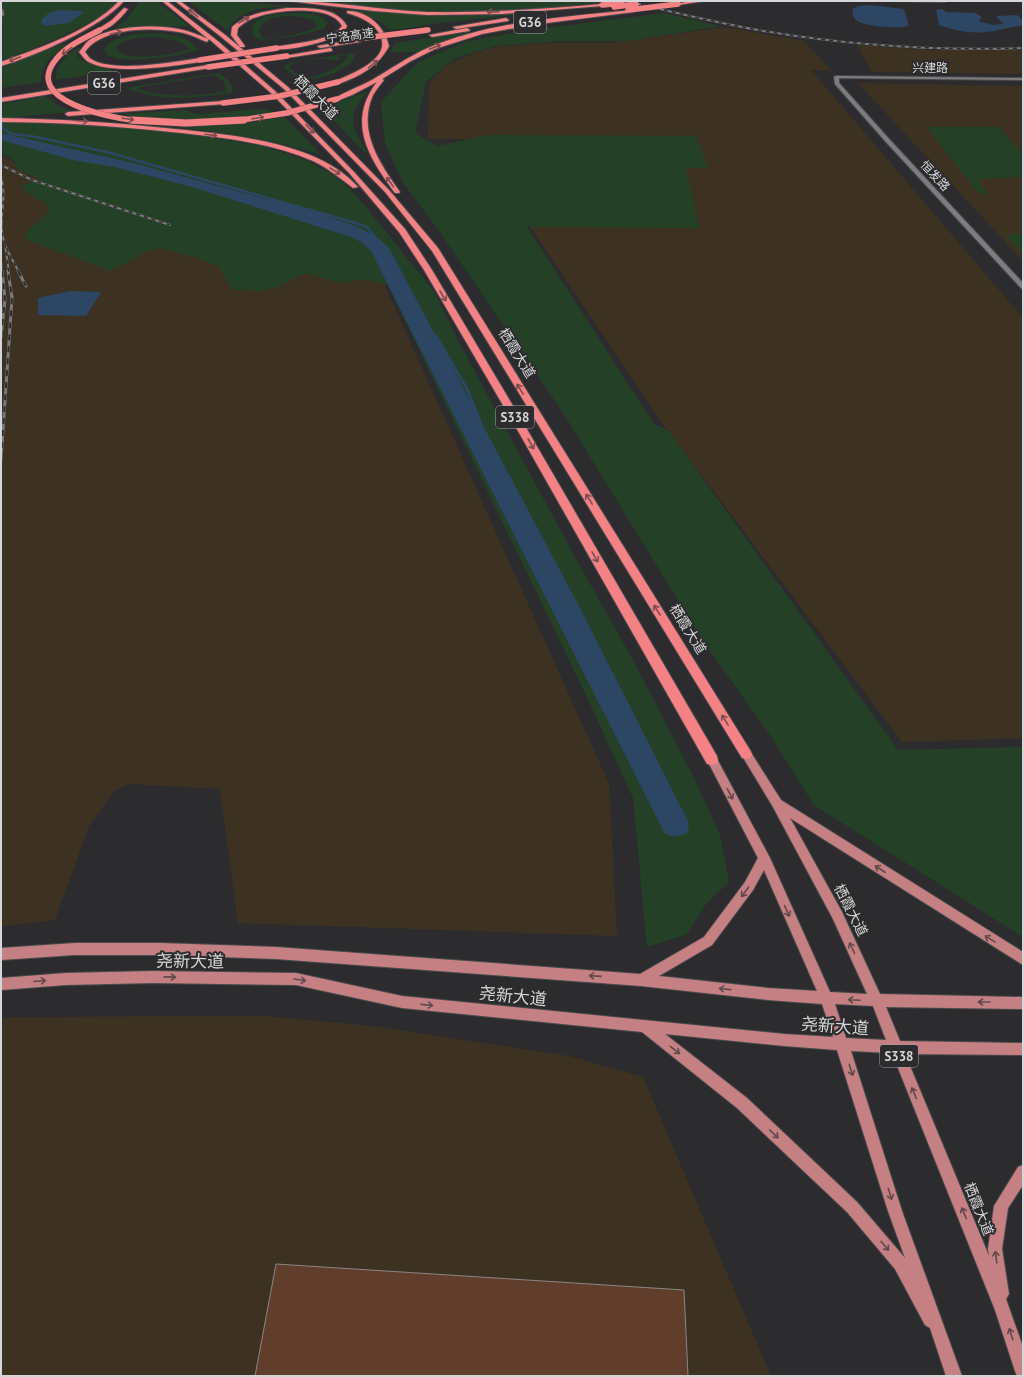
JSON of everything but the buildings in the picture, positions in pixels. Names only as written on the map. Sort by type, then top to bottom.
[{"type":"highway","points":[[1,64],[76,32],[117,8],[122,1]]},
{"type":"highway","name":"栖霞大道","points":[[164,1],[217,43],[310,128],[402,231],[435,282],[523,431],[712,760]]},
{"type":"highway","name":"栖霞大道","points":[[177,1],[222,35],[286,88],[387,191],[435,250],[746,754]]},
{"type":"highway","points":[[290,1],[385,11],[438,13],[513,12],[639,1]]},
{"type":"highway","name":"G36","points":[[525,18],[663,1]]},
{"type":"highway","points":[[128,5],[124,11],[100,30],[53,62],[48,74],[49,84],[58,95],[74,105],[93,112],[148,121],[205,123],[257,119],[284,114],[337,99],[357,91],[417,55],[453,41],[510,27],[705,1]]},
{"type":"highway","points":[[1,120],[223,103],[286,95],[338,82],[368,68],[383,54],[386,42],[380,28],[372,22],[350,12],[298,2]]},
{"type":"highway","points":[[281,49],[331,37],[341,30],[344,24],[336,16],[323,12],[291,10],[260,14],[246,18],[237,24],[234,32],[236,39],[244,48],[269,67],[286,88]]},
{"type":"highway","name":"宁洛高速","points":[[1,100],[281,49],[630,10]]},
{"type":"highway","name":"G36","points":[[429,32],[510,20]]},
{"type":"highway","points":[[204,63],[124,67],[95,63],[86,59],[82,52],[85,46],[91,41],[116,33],[154,28],[185,32],[210,40],[244,73],[282,102]]},
{"type":"highway","name":"宁洛高速","points":[[369,44],[429,32]]},
{"type":"highway","name":"宁洛高速","points":[[1,94],[204,63],[287,56],[358,41]]},
{"type":"highway","points":[[114,73],[204,63]]},
{"type":"highway","points":[[393,69],[374,86],[366,101],[364,125],[373,152],[388,180],[417,220],[435,250]]},
{"type":"highway","points":[[46,85],[54,84]]},
{"type":"highway","points":[[1,94],[9,92]]},
{"type":"highway","points":[[1,120],[90,122],[186,132],[251,140],[302,155],[325,165],[350,182],[435,282]]},
{"type":"main road","name":"栖霞大道","points":[[746,754],[776,802],[838,916],[877,1001],[1003,1310],[1023,1371]]},
{"type":"main road","name":"栖霞大道","points":[[712,760],[764,858],[826,998],[843,1044],[895,1211],[954,1376]]},
{"type":"main road","points":[[776,802],[1023,959]]},
{"type":"main road","points":[[641,980],[708,941],[749,886],[764,858]]},
{"type":"main road","name":"尧新大道","points":[[1,954],[75,949],[160,949],[276,953],[641,980],[768,994],[826,998],[877,1001],[1023,1003]]},
{"type":"main road","name":"尧新大道","points":[[1,984],[66,979],[153,977],[296,979],[402,1002],[644,1026],[843,1044],[895,1047],[1023,1049]]},
{"type":"main road","points":[[644,1026],[742,1103],[852,1207],[900,1264],[947,1353]]},
{"type":"main road","points":[[1003,1310],[995,1248],[1001,1206],[1023,1172]]},
{"type":"street","points":[[895,1],[945,1]]},
{"type":"street","name":"兴建路","points":[[836,77],[1023,80]]},
{"type":"street","name":"恒发路","points":[[836,77],[836,83],[883,136],[1023,287]]},
{"type":"shaded area","points":[[724,27],[804,41],[832,71],[811,70],[1023,318],[1023,738],[902,742],[660,420],[483,157],[484,139],[428,139],[429,83],[445,66],[477,52],[497,47],[543,43],[611,43]]},
{"type":"shaded area","points":[[857,45],[927,50],[1023,50],[1023,74],[872,72]]},
{"type":"shaded area","points":[[858,83],[1023,86],[1023,261]]},
{"type":"shaded area","points":[[1,154],[23,168],[384,284],[609,784],[617,936],[238,923],[220,789],[129,784],[114,791],[89,826],[55,920],[1,926]]},
{"type":"shaded area","points":[[265,1016],[372,1026],[569,1056],[643,1077],[771,1376],[1,1376],[1,1019],[16,1017]]},
{"type":"green space","points":[[1,1],[116,1],[109,9],[97,18],[82,26],[1,61]]},
{"type":"green space","points":[[140,1],[156,1],[189,26],[140,27],[112,31],[127,19]]},
{"type":"green space","points":[[188,1],[228,1],[293,6],[265,8],[247,13],[239,17],[228,31]]},
{"type":"green space","points":[[312,1],[615,1],[477,11],[421,11],[394,10]]},
{"type":"green space","points":[[354,10],[453,16],[538,12],[390,30],[381,22]]},
{"type":"green space","points":[[290,13],[317,15],[328,23],[324,29],[296,36],[261,40],[256,38],[252,33],[253,25],[261,18]],"holes":[[[285,16],[302,17],[314,21],[317,26],[313,29],[290,35],[273,38],[261,38],[263,37],[260,34],[259,29],[268,20]]]},
{"type":"green space","points":[[664,13],[721,26],[627,41],[562,41],[495,46],[455,58],[426,82],[415,133],[437,146],[490,135],[696,136],[708,168],[686,168],[699,228],[527,227],[654,424],[668,430],[898,750],[1023,747],[1023,937],[814,805],[772,738],[705,644],[565,416],[440,232],[403,183],[385,143],[381,102],[417,63],[465,42],[521,31]]},
{"type":"green space","points":[[469,32],[469,34],[417,52],[390,52],[395,43]]},
{"type":"green space","points":[[137,34],[161,34],[179,37],[193,44],[198,50],[178,55],[133,60],[119,59],[109,56],[104,50],[106,46],[114,41],[123,37]],"holes":[[[156,37],[178,41],[190,49],[162,55],[139,57],[121,53],[116,48],[124,42],[140,38]]]},
{"type":"green space","points":[[64,44],[67,45],[49,60],[43,70],[41,82],[1,88],[1,68],[42,51]]},
{"type":"green space","points":[[77,48],[80,48],[77,52],[77,56],[84,61],[92,65],[110,68],[112,71],[56,80],[57,70],[62,61]]},
{"type":"green space","points":[[351,53],[355,55],[352,61],[346,66],[332,74],[308,79],[302,79],[289,72],[284,66],[292,62]],"holes":[[[336,56],[348,56],[335,68],[313,77],[301,77],[289,67],[292,64],[301,61],[325,58],[337,60],[341,58]]]},
{"type":"green space","points":[[218,73],[227,79],[233,87],[232,93],[178,98],[152,95],[126,88]],"holes":[[[214,75],[224,82],[227,91],[182,96],[158,94],[137,88]]]},
{"type":"green space","points":[[368,91],[356,107],[353,121],[357,134],[367,151],[364,152],[323,109]]},
{"type":"green space","points":[[46,96],[53,102],[72,112],[1,118],[1,104]]},
{"type":"green space","points":[[260,109],[270,110],[272,113],[191,119],[147,118],[121,114],[186,110],[197,114]]},
{"type":"green space","points":[[285,117],[321,155],[281,144],[243,136],[162,126],[235,123]]},
{"type":"green space","points":[[13,122],[91,125],[195,135],[262,146],[308,161],[336,177],[348,187],[367,208],[435,293],[460,344],[576,559],[634,662],[694,778],[720,835],[729,882],[706,904],[687,934],[647,947],[633,798],[586,695],[388,285],[360,279],[342,283],[321,278],[309,273],[293,278],[278,287],[261,291],[233,290],[218,266],[165,249],[150,250],[111,271],[27,240],[25,233],[49,212],[48,205],[25,191],[20,186],[40,179],[18,170],[16,162],[1,152],[1,123]]},
{"type":"green space","points":[[927,127],[999,127],[1023,154],[1023,177],[977,179],[989,195],[977,192]]},
{"type":"green space","points":[[1023,234],[1023,253],[1005,235]]},
{"type":"water","points":[[870,5],[904,9],[909,26],[874,26],[855,19],[852,9],[858,6]]},
{"type":"water","points":[[942,9],[947,12],[975,13],[982,17],[979,20],[981,22],[994,25],[1003,24],[996,16],[1017,15],[1023,20],[1023,26],[980,32],[956,30],[939,25],[936,10]]},
{"type":"water","points":[[59,10],[81,11],[83,13],[68,23],[46,26],[41,23],[42,19],[49,13]]},
{"type":"water","points":[[1,133],[133,163],[311,211],[358,227],[377,237],[389,248],[581,610],[689,823],[688,832],[677,836],[665,834],[371,251],[363,243],[351,237],[189,186],[114,167],[73,160],[1,140]]},
{"type":"water","points":[[70,291],[101,292],[86,316],[38,315],[38,298]]},
{"type":"waterway","points":[[1,115],[2,119]]},
{"type":"waterway","points":[[2,122],[2,127],[11,134],[31,136],[107,152],[352,222],[367,227],[376,239]]},
{"type":"waterway","points":[[436,336],[467,389],[480,421]]},
{"type":"railway","points":[[625,1],[741,27],[824,40],[923,48],[1023,48]]},
{"type":"railway","points":[[1,165],[32,180],[170,225]]},
{"type":"railway","points":[[1,177],[3,184],[3,236],[8,252],[19,272]]},
{"type":"railway","points":[[5,244],[9,272]]},
{"type":"railway","points":[[1,260],[2,272]]},
{"type":"railway","points":[[1,337],[5,299],[2,271]]},
{"type":"railway","points":[[1,460],[12,298],[8,271]]},
{"type":"railway","points":[[18,271],[26,286]]}]
